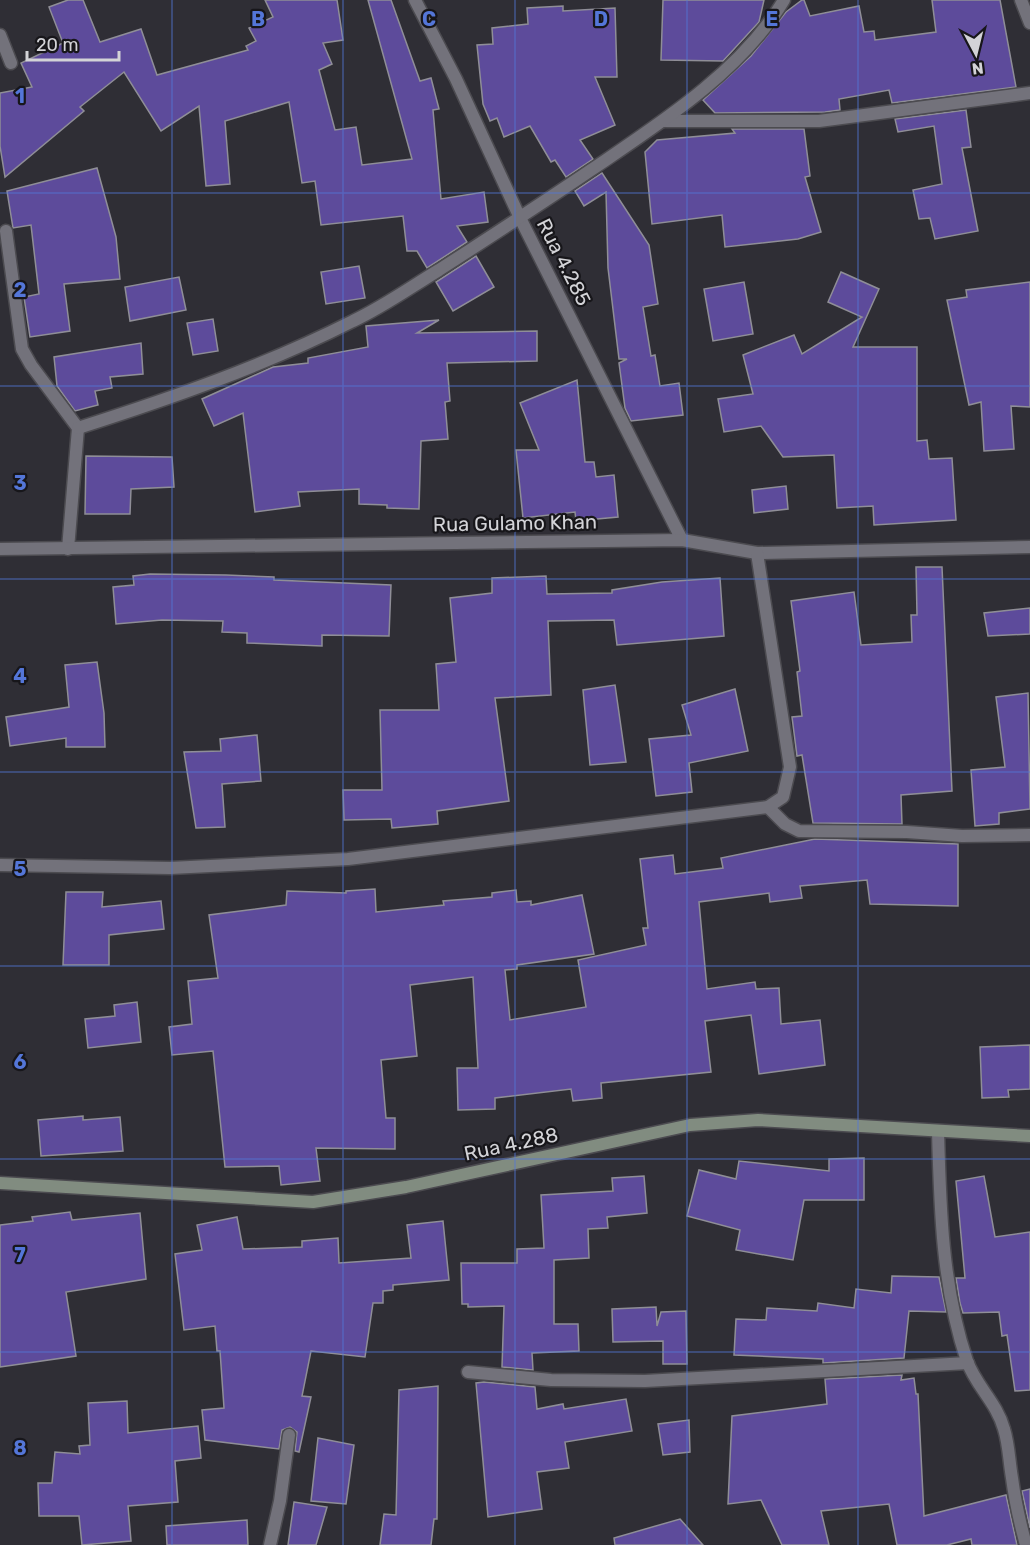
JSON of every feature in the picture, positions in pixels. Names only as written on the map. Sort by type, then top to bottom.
[{"type":"street","name":"Rua 4.285","points":[[415,0],[456,80],[520,218],[682,540]]},
{"type":"street","points":[[78,428],[180,396],[355,321],[520,218],[664,121],[733,62],[784,0]]},
{"type":"street","points":[[1021,0],[1030,22]]},
{"type":"street","points":[[0,35],[11,63]]},
{"type":"street","points":[[664,121],[819,120],[1030,93]]},
{"type":"street","points":[[6,231],[22,349],[31,365],[78,428],[68,549]]},
{"type":"street","name":"Rua Gulamo Khan","points":[[0,549],[682,540],[757,553],[1030,547]]},
{"type":"street","points":[[0,865],[170,868],[348,859],[768,807],[783,797],[790,767],[757,553]]},
{"type":"street","points":[[768,807],[785,824],[799,831],[908,832],[962,836],[1030,835]]},
{"type":"street","name":"Rua 4.288","points":[[0,1183],[313,1202],[406,1187],[690,1125],[758,1120],[1030,1136]]},
{"type":"street","points":[[938,1131],[945,1260],[957,1322],[968,1364],[999,1412],[1009,1444],[1011,1477],[1026,1545]]},
{"type":"street","points":[[468,1372],[551,1380],[645,1381],[968,1364]]},
{"type":"street","points":[[270,1545],[280,1501],[289,1435]]},
{"type":"building","points":[[68,0],[83,0],[100,42],[141,29],[157,75],[248,50],[246,46],[256,41],[249,28],[273,17],[265,0],[337,0],[343,40],[323,43],[332,64],[319,70],[335,130],[356,127],[362,165],[412,159],[368,0],[391,0],[420,81],[431,78],[439,109],[433,110],[441,199],[484,192],[488,222],[457,226],[467,242],[427,268],[417,251],[407,251],[403,216],[321,225],[315,181],[302,183],[289,102],[225,121],[230,184],[206,186],[199,106],[161,131],[124,72],[80,107],[84,111],[5,177],[0,146],[0,93],[32,87],[21,63],[63,43],[49,7]]},
{"type":"building","points":[[663,0],[764,0],[759,22],[723,61],[661,60]]},
{"type":"building","points":[[802,0],[810,16],[859,6],[864,32],[874,31],[875,40],[936,32],[932,0],[1000,0],[1016,87],[892,103],[889,90],[839,99],[840,110],[825,112],[715,113],[703,100],[751,56],[786,12]]},
{"type":"building","points":[[563,6],[563,11],[615,8],[617,77],[595,77],[615,125],[580,140],[593,159],[566,177],[555,160],[551,162],[530,126],[504,137],[497,118],[490,121],[483,104],[477,45],[493,44],[492,28],[528,24],[527,8]]},
{"type":"building","points":[[966,110],[971,147],[962,148],[978,231],[935,239],[930,218],[919,219],[913,190],[942,184],[934,126],[898,132],[895,119]]},
{"type":"building","points":[[732,129],[804,129],[810,176],[805,177],[821,232],[798,239],[725,247],[722,215],[652,224],[645,152],[657,140],[735,133]]},
{"type":"building","points":[[97,168],[116,237],[120,279],[64,284],[70,331],[30,337],[24,297],[39,294],[31,225],[13,228],[7,191]]},
{"type":"building","points":[[602,173],[649,245],[658,304],[643,307],[651,356],[655,355],[660,386],[679,383],[683,415],[631,421],[625,408],[619,363],[627,359],[619,359],[608,268],[606,192],[584,206],[575,191]]},
{"type":"building","points":[[476,256],[494,287],[453,311],[436,282]]},
{"type":"building","points":[[359,266],[365,298],[326,304],[321,272]]},
{"type":"building","points":[[841,272],[879,289],[853,347],[917,347],[917,441],[927,440],[929,459],[952,458],[956,520],[874,525],[873,506],[837,508],[834,455],[783,457],[761,426],[724,432],[718,399],[753,394],[743,355],[794,335],[802,354],[862,317],[828,302]]},
{"type":"building","points":[[179,277],[186,310],[130,321],[125,287]]},
{"type":"building","points":[[744,282],[753,334],[713,341],[704,289]]},
{"type":"building","points":[[1030,282],[1030,407],[1011,406],[1014,449],[984,451],[981,402],[969,405],[947,300],[967,297],[966,290]]},
{"type":"building","points":[[213,319],[218,351],[193,355],[187,323]]},
{"type":"building","points":[[439,320],[417,333],[537,331],[537,361],[447,363],[450,401],[445,402],[448,439],[421,441],[419,509],[359,504],[359,489],[298,492],[300,506],[255,512],[243,413],[214,426],[202,399],[273,367],[308,363],[308,358],[368,347],[366,326]]},
{"type":"building","points":[[141,343],[143,374],[110,377],[112,388],[95,391],[98,405],[75,411],[57,386],[54,357]]},
{"type":"building","points":[[577,380],[585,462],[594,462],[596,477],[614,475],[618,517],[576,521],[575,512],[523,518],[516,450],[539,450],[520,403]]},
{"type":"building","points":[[86,456],[172,457],[174,487],[131,489],[130,514],[85,514]]},
{"type":"building","points":[[786,486],[788,509],[754,513],[752,490]]},
{"type":"building","points":[[916,567],[942,567],[952,791],[901,795],[902,824],[813,823],[802,755],[797,756],[792,717],[802,716],[797,672],[800,671],[791,601],[854,592],[861,645],[912,642],[911,615],[917,615]]},
{"type":"building","points":[[150,574],[274,577],[274,580],[391,585],[389,636],[322,635],[322,646],[247,643],[247,633],[222,632],[223,621],[162,620],[116,624],[113,587],[134,585],[133,576]]},
{"type":"building","points":[[546,576],[547,594],[612,593],[612,590],[662,582],[720,578],[724,636],[617,645],[614,620],[548,621],[551,695],[495,698],[509,801],[437,811],[438,824],[392,828],[391,819],[344,820],[343,790],[382,790],[380,710],[439,710],[436,664],[456,662],[450,598],[492,593],[492,578]]},
{"type":"building","points":[[1030,608],[1030,634],[988,636],[984,613]]},
{"type":"building","points":[[97,662],[104,713],[105,747],[66,747],[66,738],[10,746],[6,717],[69,707],[65,665]]},
{"type":"building","points":[[615,685],[626,762],[590,765],[583,690]]},
{"type":"building","points":[[735,689],[748,751],[689,763],[692,792],[656,796],[649,739],[691,735],[682,705]]},
{"type":"building","points":[[1028,693],[1030,809],[999,813],[999,824],[975,826],[971,770],[1005,767],[996,697]]},
{"type":"building","points":[[257,735],[261,781],[222,784],[225,827],[196,828],[184,752],[221,751],[220,739]]},
{"type":"building","points":[[815,839],[958,844],[958,906],[870,904],[867,880],[800,886],[802,898],[770,902],[769,893],[699,902],[707,989],[755,982],[756,989],[779,988],[781,1024],[820,1020],[825,1065],[759,1074],[751,1015],[705,1021],[711,1072],[601,1083],[602,1098],[573,1101],[571,1089],[495,1098],[495,1109],[458,1110],[457,1068],[478,1068],[473,977],[410,985],[417,1056],[381,1060],[386,1118],[395,1118],[395,1149],[316,1148],[320,1181],[281,1185],[279,1166],[225,1167],[213,1051],[172,1055],[169,1027],[192,1024],[188,981],[218,978],[209,915],[286,905],[287,891],[346,893],[346,891],[375,889],[376,912],[444,905],[443,901],[492,897],[492,893],[516,890],[517,902],[531,901],[531,905],[582,895],[594,954],[517,965],[517,969],[505,970],[510,1020],[586,1007],[578,960],[646,945],[643,928],[648,928],[640,859],[673,855],[675,874],[723,868],[721,858]]},
{"type":"building","points":[[66,892],[103,892],[102,907],[161,901],[164,929],[109,935],[109,965],[63,965]]},
{"type":"building","points":[[137,1002],[141,1042],[88,1048],[85,1019],[115,1016],[114,1005]]},
{"type":"building","points":[[1030,1045],[1030,1089],[1008,1090],[1009,1097],[982,1098],[980,1047]]},
{"type":"building","points":[[83,1116],[83,1120],[120,1117],[123,1151],[41,1156],[38,1120]]},
{"type":"building","points":[[864,1158],[864,1200],[804,1200],[793,1260],[736,1250],[740,1230],[687,1216],[699,1170],[736,1179],[739,1161],[829,1171],[829,1159]]},
{"type":"building","points":[[644,1176],[647,1213],[607,1217],[608,1228],[588,1229],[589,1258],[554,1260],[554,1324],[578,1324],[579,1351],[532,1353],[533,1370],[502,1367],[504,1306],[468,1307],[468,1304],[462,1304],[461,1263],[517,1263],[517,1249],[544,1248],[541,1195],[613,1191],[612,1178]]},
{"type":"building","points":[[984,1176],[995,1237],[1030,1232],[1030,1390],[1015,1391],[1007,1335],[1002,1336],[999,1312],[963,1313],[960,1303],[956,1278],[965,1278],[956,1181]]},
{"type":"building","points":[[70,1212],[72,1220],[140,1213],[146,1279],[66,1292],[76,1356],[0,1367],[0,1225],[33,1221],[32,1217]]},
{"type":"building","points":[[237,1217],[243,1249],[302,1247],[302,1241],[338,1238],[339,1263],[411,1258],[407,1225],[443,1221],[449,1280],[393,1285],[393,1290],[383,1291],[383,1303],[373,1303],[365,1357],[311,1351],[302,1396],[311,1397],[299,1452],[295,1451],[297,1432],[290,1427],[282,1430],[279,1449],[205,1440],[202,1410],[224,1408],[220,1351],[217,1351],[215,1326],[184,1330],[175,1254],[202,1250],[197,1225]]},
{"type":"building","points":[[892,1276],[939,1277],[946,1312],[909,1311],[904,1358],[823,1363],[823,1359],[734,1355],[736,1319],[766,1320],[767,1308],[817,1311],[818,1303],[854,1308],[856,1289],[891,1293]]},
{"type":"building","points":[[656,1307],[657,1326],[661,1312],[686,1311],[687,1364],[663,1364],[663,1341],[613,1342],[612,1309]]},
{"type":"building","points":[[902,1375],[901,1380],[914,1378],[916,1394],[918,1394],[924,1516],[1006,1495],[1017,1545],[972,1545],[971,1539],[947,1545],[897,1545],[889,1504],[821,1511],[829,1545],[782,1545],[761,1500],[728,1504],[732,1416],[827,1404],[825,1379]]},
{"type":"building","points":[[476,1383],[535,1387],[537,1409],[563,1404],[564,1409],[626,1399],[632,1431],[565,1442],[569,1468],[537,1472],[542,1509],[488,1517]]},
{"type":"building","points":[[438,1386],[437,1519],[434,1519],[431,1545],[380,1545],[384,1514],[396,1515],[399,1390]]},
{"type":"building","points":[[127,1401],[128,1433],[198,1426],[201,1458],[175,1461],[178,1502],[128,1506],[131,1541],[82,1545],[79,1516],[39,1516],[38,1483],[52,1483],[55,1452],[80,1454],[79,1446],[90,1445],[88,1403]]},
{"type":"building","points":[[689,1420],[690,1452],[663,1455],[658,1424]]},
{"type":"building","points":[[318,1438],[354,1445],[346,1504],[311,1501]]},
{"type":"building","points":[[1030,1489],[1030,1528],[1022,1491]]},
{"type":"building","points":[[294,1502],[327,1507],[316,1545],[288,1545]]},
{"type":"building","points":[[680,1519],[703,1545],[615,1545],[614,1538]]},
{"type":"building","points":[[247,1520],[248,1545],[167,1545],[166,1526]]}]
